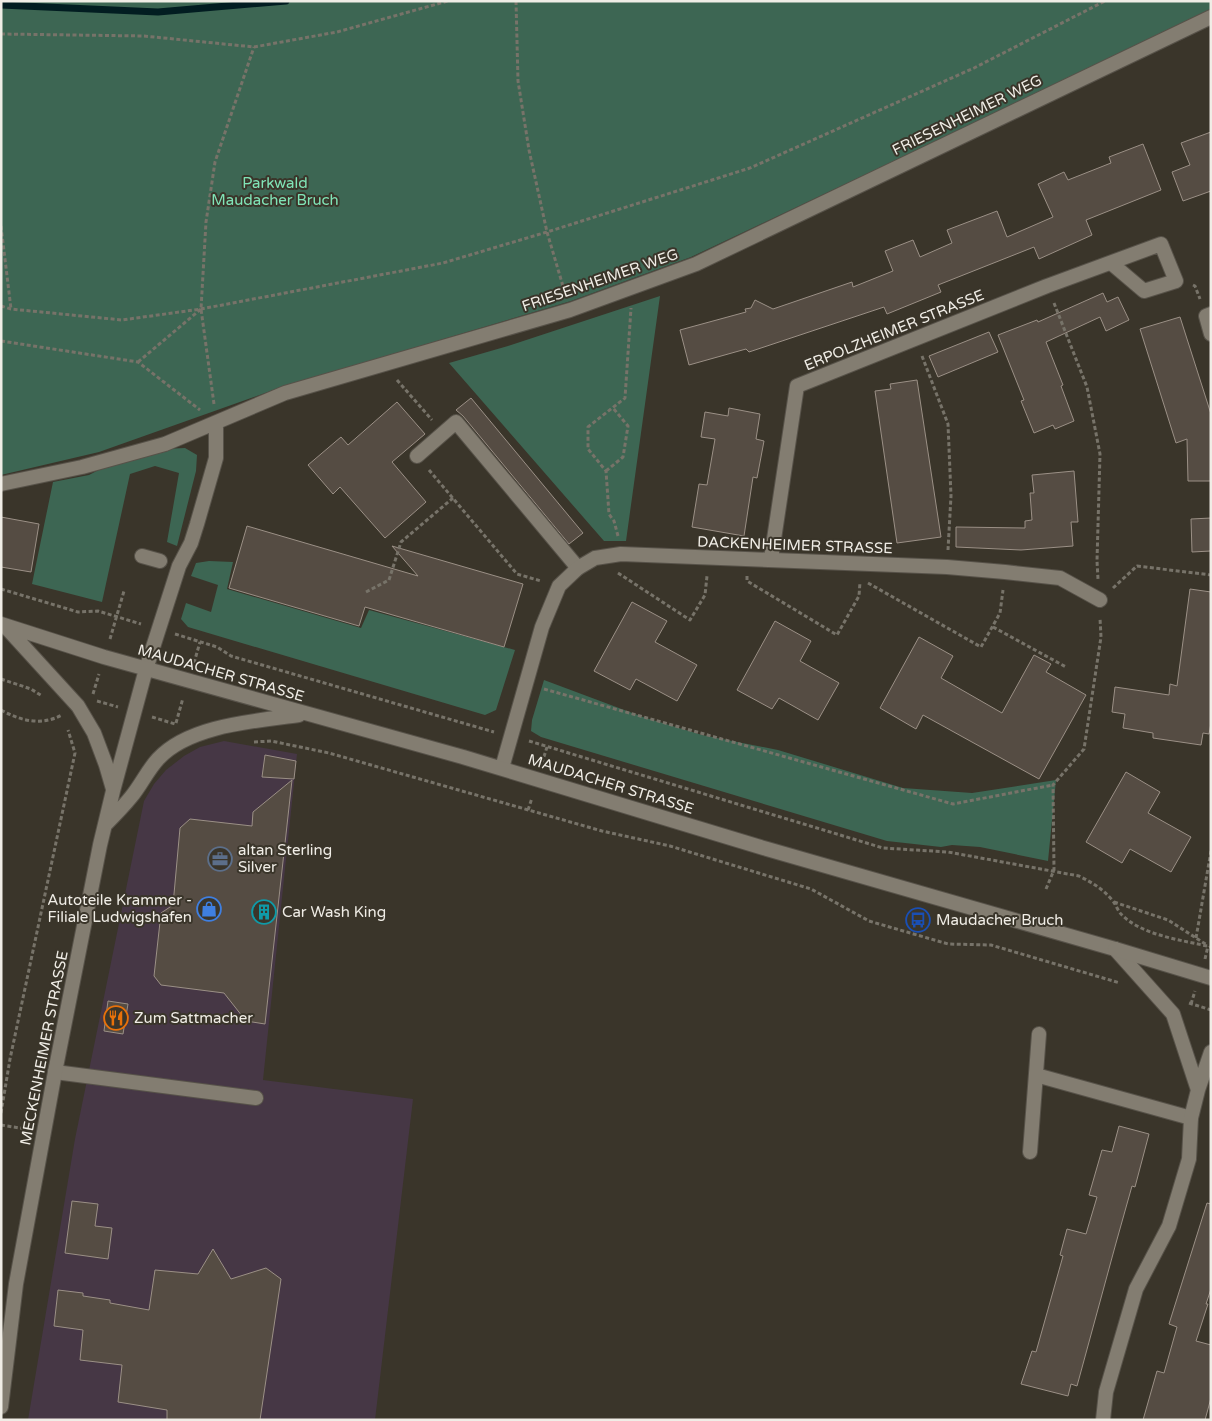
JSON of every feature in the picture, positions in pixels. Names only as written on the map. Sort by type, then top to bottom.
[{"type":"street","name":"FRIESENHEIMER WEG","points":[[1,484],[82,467],[165,444],[285,394],[570,310],[696,264],[1211,17]]},
{"type":"street","name":"ERPOLZHEIMER STRASSE","points":[[771,559],[796,386],[1047,286],[1161,244],[1176,281]]},
{"type":"street","points":[[1111,262],[1144,292],[1176,281]]},
{"type":"street","points":[[1208,315],[1211,334]]},
{"type":"street","points":[[417,456],[456,422],[578,568]]},
{"type":"street","points":[[146,669],[178,566],[191,543],[216,458],[216,423]]},
{"type":"street","name":"DACKENHEIMER STRASSE","points":[[502,768],[542,628],[558,586],[578,568],[595,558],[618,554],[771,559],[1006,572],[1060,578],[1100,600]]},
{"type":"street","points":[[142,556],[160,561]]},
{"type":"street","points":[[2,624],[78,706],[94,733],[113,790]]},
{"type":"street","name":"MAUDACHER STRASSE","points":[[2,624],[104,657],[502,768],[767,849],[1211,978]]},
{"type":"street","name":"MECKENHEIMER STRASSE","points":[[1,1408],[16,1284],[55,1072],[104,826],[146,669]]},
{"type":"street","points":[[104,826],[132,796],[158,758],[172,746],[205,732],[238,724],[305,714]]},
{"type":"street","points":[[1115,949],[1173,1014],[1198,1090]]},
{"type":"street","points":[[1030,1152],[1039,1034]]},
{"type":"street","points":[[1103,1420],[1106,1392],[1136,1289],[1169,1226],[1189,1158],[1191,1118],[1211,1052]]},
{"type":"street","points":[[55,1072],[256,1098]]},
{"type":"street","points":[[1036,1075],[1191,1118]]},
{"type":"street","points":[[1198,1090],[1211,1076]]},
{"type":"path","points":[[1,34],[144,36],[254,47],[337,32],[448,1]]},
{"type":"path","points":[[516,1],[518,81],[529,150],[547,232],[570,310]]},
{"type":"path","points":[[1,306],[11,309],[122,320],[201,309],[443,263],[750,168],[974,68],[1105,1]]},
{"type":"path","points":[[216,423],[201,309],[206,222],[215,162],[254,47]]},
{"type":"path","points":[[1,226],[11,309]]},
{"type":"path","points":[[1176,281],[1195,286],[1208,315]]},
{"type":"path","points":[[526,684],[953,804],[1053,784],[1084,749],[1101,637],[1097,561],[1100,454],[1087,388],[1047,286]]},
{"type":"path","points":[[632,287],[625,398],[588,427],[588,449],[606,470],[609,514],[614,521],[618,554],[617,572],[690,620],[705,595],[708,558]]},
{"type":"path","points":[[138,362],[201,309]]},
{"type":"path","points":[[915,339],[948,424],[951,496],[947,568]]},
{"type":"path","points":[[1,341],[138,362],[216,423]]},
{"type":"path","points":[[383,365],[444,433]]},
{"type":"path","points":[[606,470],[623,457],[628,426],[612,407]]},
{"type":"path","points":[[417,456],[517,574],[558,586]]},
{"type":"path","points":[[366,592],[389,580],[401,542],[453,498]]},
{"type":"path","points":[[747,559],[746,581],[837,635],[859,596],[860,578],[981,646],[1000,613],[1006,572]]},
{"type":"path","points":[[1100,600],[1136,566],[1211,575]]},
{"type":"path","points":[[1,589],[78,612],[98,611],[217,647],[231,656],[511,736]]},
{"type":"path","points":[[116,617],[124,591]]},
{"type":"path","points":[[993,627],[1066,667]]},
{"type":"path","points":[[1,679],[31,689],[47,700]]},
{"type":"path","points":[[1,710],[23,720],[35,722],[53,719],[61,715]]},
{"type":"path","points":[[1,1113],[10,1059],[75,753],[70,732],[61,715],[56,710]]},
{"type":"path","points":[[176,724],[205,732]]},
{"type":"path","points":[[246,742],[271,741],[329,753],[593,828],[670,846],[811,889],[869,921],[948,944],[992,945],[1211,1010]]},
{"type":"path","points":[[547,747],[883,848],[948,852],[1080,876],[1098,885],[1113,902],[1120,914],[1138,927],[1190,943],[1210,946]]},
{"type":"path","points":[[1046,889],[1054,870],[1053,784]]},
{"type":"path","points":[[1196,938],[1211,851]]},
{"type":"path","points":[[1113,902],[1168,920],[1210,946]]},
{"type":"path","points":[[1,1125],[44,1132]]},
{"type":"shaded area","points":[[224,741],[297,754],[263,1080],[413,1099],[375,1420],[28,1420],[75,1139],[144,801],[154,784],[166,770],[184,756],[200,747]]},
{"type":"green space","name":"Parkwald Maudacher Bruch","points":[[1,1],[1211,1],[1211,11],[691,257],[571,301],[282,387],[99,452],[1,475]]},
{"type":"green space","points":[[660,296],[626,541],[604,541],[449,363],[508,346]]},
{"type":"green space","points":[[185,448],[197,455],[196,471],[177,546],[167,542],[179,473],[155,466],[130,474],[102,602],[32,584],[53,482],[89,475],[114,462],[164,449]]},
{"type":"green space","points":[[209,561],[233,562],[227,589],[361,628],[369,610],[515,650],[496,710],[485,715],[188,627],[181,619],[186,603],[211,612],[218,585],[191,576],[196,563]]},
{"type":"green space","points":[[544,680],[643,717],[702,735],[778,750],[903,788],[972,793],[1056,780],[1048,861],[980,847],[952,845],[941,847],[887,841],[541,737],[531,731],[532,720]]},
{"type":"building","points":[[1211,132],[1211,191],[1183,201],[1172,172],[1190,165],[1181,143]]},
{"type":"building","points":[[1143,144],[1161,190],[1086,220],[1092,235],[1039,259],[1034,247],[938,285],[941,292],[887,314],[884,307],[749,352],[746,349],[689,365],[680,330],[746,312],[745,309],[751,308],[755,300],[773,309],[852,282],[853,287],[893,271],[885,251],[913,240],[920,257],[952,243],[947,230],[997,211],[1007,237],[1053,217],[1038,184],[1064,172],[1068,180],[1111,163],[1109,157]]},
{"type":"building","points":[[1103,293],[1107,302],[1118,297],[1129,320],[1106,331],[1100,317],[1046,342],[1063,385],[1061,386],[1074,421],[1055,429],[1053,425],[1034,433],[1021,401],[1024,400],[998,335],[1037,320],[1038,322]]},
{"type":"building","points":[[1180,317],[1211,414],[1211,481],[1188,481],[1187,439],[1176,443],[1140,329]]},
{"type":"building","points":[[989,332],[998,352],[938,377],[929,356]]},
{"type":"building","points":[[917,380],[941,537],[897,543],[875,391],[891,389],[890,384]]},
{"type":"building","points":[[471,398],[583,533],[569,544],[456,410]]},
{"type":"building","points":[[397,402],[425,434],[392,462],[426,502],[385,538],[340,487],[333,494],[308,465],[341,437],[348,445]]},
{"type":"building","points":[[729,408],[760,414],[756,439],[764,441],[757,478],[753,477],[744,536],[692,527],[699,484],[707,485],[715,439],[701,437],[705,412],[728,416]]},
{"type":"building","points":[[1074,471],[1078,522],[1071,522],[1073,546],[1021,550],[956,547],[956,527],[1025,528],[1025,521],[1032,520],[1030,493],[1034,493],[1032,475]]},
{"type":"building","points":[[1,517],[39,524],[31,572],[1,567]]},
{"type":"building","points":[[1211,518],[1211,551],[1192,552],[1191,519]]},
{"type":"building","points":[[247,526],[418,576],[392,546],[523,584],[504,647],[365,607],[359,626],[229,588]]},
{"type":"building","points":[[1190,589],[1211,592],[1211,723],[1209,734],[1203,733],[1201,745],[1153,738],[1153,733],[1123,728],[1125,714],[1112,712],[1115,687],[1169,695],[1170,684],[1177,686]]},
{"type":"building","points":[[632,602],[667,621],[655,642],[697,665],[677,701],[636,679],[630,690],[594,671]]},
{"type":"building","points":[[775,621],[811,641],[800,661],[839,683],[818,720],[779,698],[772,709],[737,690]]},
{"type":"building","points":[[919,637],[953,656],[941,678],[1002,713],[1034,655],[1051,664],[1046,672],[1086,695],[1039,779],[923,715],[916,729],[880,708]]},
{"type":"building","points":[[265,755],[296,761],[294,779],[262,777]]},
{"type":"building","points":[[1126,772],[1160,792],[1148,813],[1191,837],[1171,872],[1130,849],[1122,863],[1086,842]]},
{"type":"building","name":"Autoteile Krammer - Filiale Ludwigshafen","points":[[292,780],[265,1024],[246,1021],[224,993],[161,985],[154,976],[161,913],[173,905],[180,828],[190,819],[252,826],[253,812]]},
{"type":"building","name":"Zum Sattmacher","points":[[108,1001],[128,1004],[123,1034],[104,1031]]},
{"type":"building","points":[[1119,1126],[1149,1134],[1135,1187],[1132,1186],[1077,1386],[1071,1384],[1068,1396],[1021,1384],[1032,1351],[1036,1352],[1063,1256],[1060,1255],[1067,1229],[1086,1234],[1097,1197],[1089,1195],[1102,1150],[1112,1152]]},
{"type":"building","points":[[72,1201],[98,1204],[95,1226],[112,1228],[108,1259],[65,1253]]},
{"type":"building","points":[[1207,1203],[1211,1204],[1211,1289],[1196,1341],[1211,1345],[1211,1398],[1205,1420],[1143,1420],[1157,1371],[1164,1373],[1177,1327],[1169,1324]]},
{"type":"building","points":[[213,1249],[231,1279],[266,1268],[281,1279],[260,1420],[167,1420],[167,1410],[118,1402],[122,1365],[80,1360],[83,1330],[54,1326],[58,1290],[83,1293],[83,1296],[110,1300],[110,1303],[149,1310],[155,1270],[198,1274]]},
{"type":"waterway","points":[[1,5],[158,12],[286,1]]},
{"type":"place","name":"altan Sterling Silver","points":[[220,859]]},
{"type":"place","name":"Autoteile Krammer - Filiale Ludwigshafen","points":[[209,909]]},
{"type":"place","name":"Car Wash King","points":[[264,912]]},
{"type":"place","name":"Maudacher Bruch","points":[[918,920]]},
{"type":"place","name":"Zum Sattmacher","points":[[116,1018]]}]
